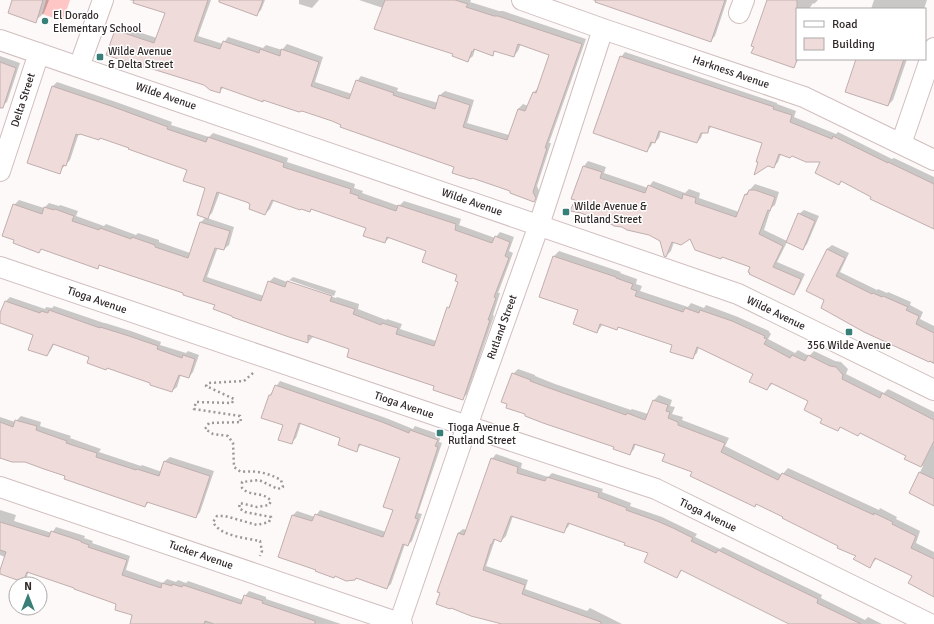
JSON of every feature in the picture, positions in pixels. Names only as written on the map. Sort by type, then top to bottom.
[{"type":"street","points":[[79,66],[103,0]]},
{"type":"street","name":"Harkness Avenue","points":[[525,0],[603,29],[804,97],[934,160]]},
{"type":"street","name":"Rutland Street","points":[[400,624],[467,426],[539,225],[603,29]]},
{"type":"street","name":"Wilde Avenue","points":[[0,40],[738,294],[934,390]]},
{"type":"street","points":[[901,144],[934,48]]},
{"type":"street","name":"Delta Street","points":[[0,170],[39,53]]},
{"type":"street","name":"Tioga Avenue","points":[[0,267],[656,489],[930,624]]},
{"type":"street","name":"Tucker Avenue","points":[[0,487],[400,624]]},
{"type":"path","points":[[255,574],[262,551],[260,541],[230,534],[216,527],[213,522],[217,516],[225,516],[256,525],[269,522],[271,517],[245,512],[239,508],[240,503],[257,507],[269,505],[271,501],[267,496],[245,492],[242,488],[242,482],[259,480],[278,489],[282,487],[281,480],[268,473],[251,471],[241,472],[234,467],[233,443],[228,436],[213,434],[205,428],[208,423],[241,422],[240,416],[194,409],[196,402],[232,403],[234,399],[206,386],[208,383],[244,381],[256,371],[261,356]]},
{"type":"shaded area","points":[[46,0],[70,0],[63,21],[42,14]]},
{"type":"building","points":[[12,0],[43,0],[36,23],[8,13]]},
{"type":"building","points":[[134,0],[208,0],[194,41],[220,49],[223,41],[259,53],[260,49],[280,56],[281,49],[319,62],[311,86],[349,99],[356,80],[394,93],[393,95],[435,109],[439,95],[470,105],[463,127],[507,140],[518,109],[525,111],[533,92],[536,93],[549,55],[518,44],[514,57],[494,51],[493,56],[474,49],[468,62],[452,56],[453,54],[374,29],[385,0],[455,0],[468,4],[466,7],[582,44],[545,148],[547,148],[533,192],[536,198],[534,202],[510,193],[510,191],[452,173],[454,167],[340,127],[341,125],[332,121],[263,100],[263,102],[221,87],[220,93],[210,90],[204,85],[106,55],[115,30],[154,43],[165,13],[133,3]]},
{"type":"building","points":[[219,0],[263,0],[257,16],[219,2]]},
{"type":"building","points":[[596,0],[725,0],[711,42],[595,2]]},
{"type":"building","points":[[767,0],[797,0],[797,60],[794,68],[751,53],[754,47],[751,46]]},
{"type":"building","points":[[620,56],[774,107],[773,109],[792,115],[790,122],[832,139],[833,136],[934,184],[934,229],[870,199],[871,197],[841,181],[839,185],[815,173],[820,162],[806,162],[792,156],[790,158],[779,154],[774,168],[768,166],[754,175],[758,162],[756,162],[762,143],[709,126],[708,133],[701,133],[697,143],[659,131],[655,143],[651,142],[647,152],[593,133]]},
{"type":"building","points":[[856,60],[904,60],[888,106],[845,92]]},
{"type":"building","points":[[0,62],[16,68],[3,108],[0,108]]},
{"type":"building","points":[[52,86],[111,106],[168,127],[167,129],[206,142],[208,137],[284,163],[283,167],[351,189],[350,193],[359,196],[358,198],[396,211],[398,205],[456,224],[455,230],[492,243],[495,236],[510,242],[505,256],[509,258],[494,297],[496,298],[488,320],[490,320],[463,400],[433,390],[434,386],[347,357],[349,349],[308,335],[308,343],[289,337],[232,317],[213,309],[215,305],[183,295],[183,293],[99,265],[98,269],[41,249],[39,253],[13,243],[14,240],[2,236],[13,204],[42,214],[44,207],[55,209],[74,216],[72,221],[99,230],[100,228],[131,239],[132,237],[155,245],[155,247],[188,258],[200,222],[230,231],[224,250],[215,248],[203,281],[261,301],[268,281],[285,287],[287,281],[332,296],[330,301],[355,309],[353,314],[381,325],[382,323],[398,328],[396,334],[434,346],[447,307],[449,308],[458,282],[455,281],[457,275],[422,262],[426,251],[387,237],[385,243],[363,236],[366,228],[311,209],[310,212],[300,210],[272,200],[265,215],[249,209],[249,203],[217,192],[208,219],[197,215],[205,188],[183,181],[187,170],[100,138],[99,140],[76,134],[66,166],[63,165],[60,174],[27,163]]},
{"type":"building","points":[[583,166],[602,172],[600,178],[645,193],[648,185],[682,199],[683,194],[696,198],[695,203],[736,217],[745,194],[747,195],[749,190],[755,190],[775,197],[770,211],[768,210],[759,234],[783,246],[773,267],[801,279],[794,295],[749,274],[750,273],[748,272],[750,267],[722,257],[721,259],[695,250],[690,239],[681,245],[672,242],[666,257],[664,256],[660,241],[649,235],[614,226],[602,219],[598,220],[581,213],[570,211],[575,200],[571,199]]},
{"type":"building","points":[[798,213],[815,221],[803,250],[786,242]]},
{"type":"building","points":[[827,249],[845,258],[836,276],[872,294],[883,296],[908,307],[906,310],[919,316],[916,324],[934,333],[934,363],[864,332],[821,308],[824,300],[806,291]]},
{"type":"building","points":[[553,256],[633,284],[631,289],[637,291],[635,296],[683,312],[685,308],[699,313],[700,310],[732,321],[765,336],[764,338],[767,339],[764,344],[790,358],[792,355],[805,361],[808,355],[830,366],[836,367],[843,375],[842,379],[880,398],[882,393],[934,420],[934,441],[921,467],[904,459],[906,456],[860,433],[858,436],[840,427],[838,431],[820,423],[822,419],[804,410],[808,401],[771,383],[767,390],[749,382],[753,374],[697,347],[693,359],[670,352],[672,345],[618,327],[617,330],[600,324],[597,333],[573,324],[578,310],[539,297]]},
{"type":"building","points":[[5,301],[40,313],[41,311],[48,313],[49,310],[158,346],[157,349],[182,358],[183,355],[195,359],[189,378],[179,375],[172,392],[107,368],[106,370],[87,363],[89,357],[53,344],[47,356],[28,350],[33,335],[0,323],[0,313]]},
{"type":"building","points":[[512,373],[549,388],[626,415],[627,413],[645,420],[653,400],[668,405],[666,411],[670,412],[668,418],[678,422],[678,425],[725,443],[721,452],[778,480],[782,473],[874,515],[874,513],[893,522],[892,524],[916,536],[911,548],[934,559],[934,597],[908,583],[912,576],[875,558],[870,568],[853,559],[856,556],[837,548],[838,546],[782,518],[783,517],[756,504],[755,507],[690,476],[692,472],[662,461],[665,454],[634,444],[630,455],[613,449],[614,447],[543,423],[525,416],[525,414],[506,408],[507,404],[501,402]]},
{"type":"building","points":[[275,385],[382,422],[409,433],[410,430],[438,440],[435,446],[438,447],[415,518],[418,519],[408,546],[403,544],[387,589],[356,578],[355,580],[346,581],[335,576],[334,578],[278,557],[292,515],[312,521],[315,514],[383,537],[393,510],[383,507],[400,458],[359,444],[357,452],[338,445],[340,438],[299,423],[292,444],[278,440],[283,425],[261,418],[269,395],[271,395]]},
{"type":"building","points":[[15,420],[37,426],[36,430],[67,441],[66,443],[97,453],[96,457],[136,470],[137,469],[159,476],[164,461],[210,476],[196,518],[147,502],[145,507],[64,479],[65,476],[25,462],[12,462],[0,458],[0,422],[13,427]]},
{"type":"building","points":[[491,458],[518,467],[517,473],[545,481],[547,477],[599,493],[598,497],[627,508],[626,510],[673,528],[693,538],[691,541],[716,553],[718,550],[818,599],[817,603],[861,624],[789,624],[681,570],[677,578],[644,562],[648,553],[624,545],[625,543],[568,523],[564,533],[511,516],[501,542],[494,539],[491,544],[483,570],[525,585],[522,594],[601,622],[601,624],[502,624],[471,616],[436,604],[440,593],[437,592],[458,533],[464,535]]},
{"type":"building","points":[[919,472],[934,479],[934,506],[909,493]]},
{"type":"building","points":[[0,522],[49,537],[51,531],[81,541],[89,545],[88,547],[127,560],[122,575],[161,588],[162,583],[182,587],[183,585],[241,604],[244,595],[263,601],[262,603],[315,621],[315,624],[214,624],[205,621],[204,624],[130,624],[132,615],[115,610],[116,604],[48,579],[48,576],[39,576],[27,572],[25,576],[8,577],[0,574],[6,552],[0,550]]},
{"type":"place","name":"El Dorado Elementary School","points":[[45,21]]},
{"type":"place","name":"Wilde Avenue & Delta Street","points":[[100,57]]},
{"type":"place","name":"Wilde Avenue & Rutland Street","points":[[566,212]]},
{"type":"place","name":"356 Wilde Avenue","points":[[849,332]]},
{"type":"place","name":"Tioga Avenue & Rutland Street","points":[[440,433]]}]
